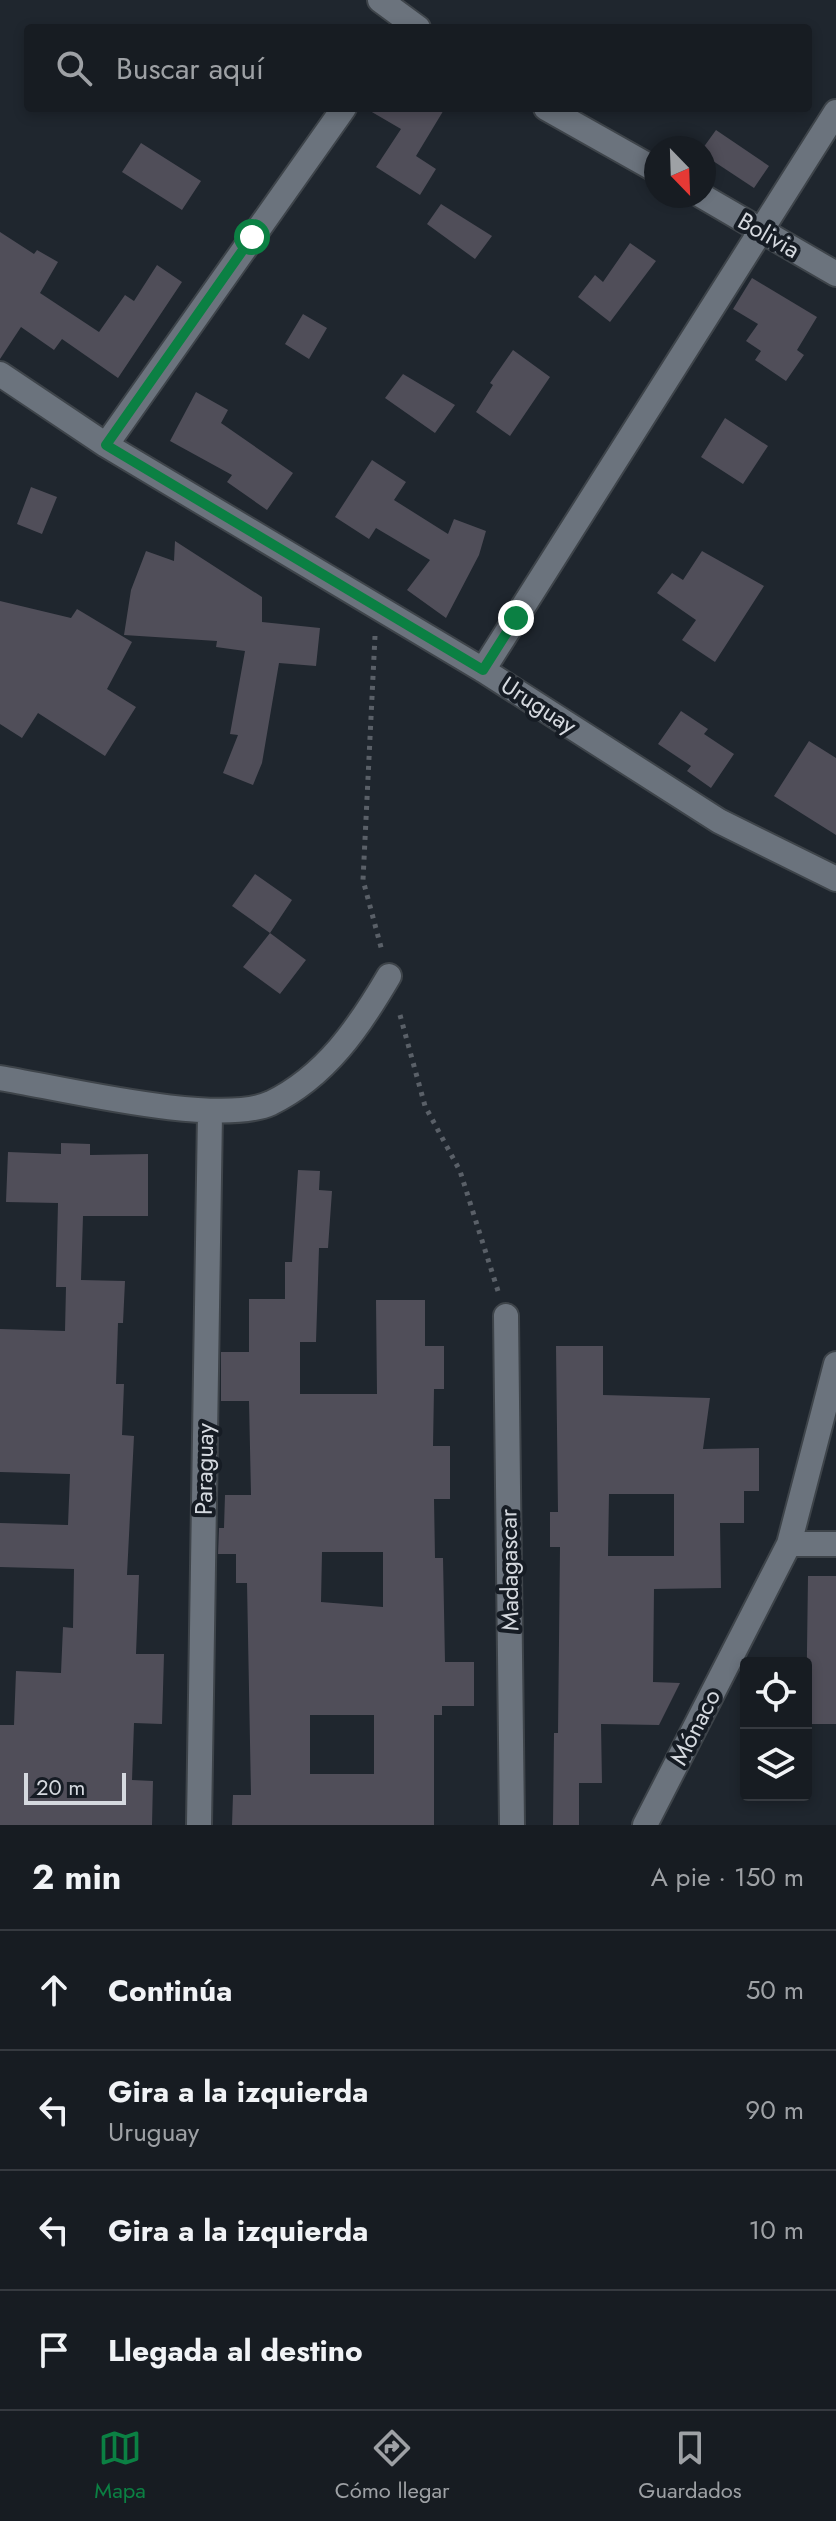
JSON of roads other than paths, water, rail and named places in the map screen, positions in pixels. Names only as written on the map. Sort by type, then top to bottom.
[{"type":"street","points":[[380,0],[407,24]]},
{"type":"street","points":[[106,445],[341,112]]},
{"type":"street","points":[[553,112],[644,163]]},
{"type":"street","points":[[483,670],[836,112]]},
{"type":"street","name":"Bolivia","points":[[716,204],[836,274]]},
{"type":"street","name":"Uruguay","points":[[0,374],[106,445],[483,670],[719,821],[836,879]]},
{"type":"street","points":[[0,1078],[210,1113],[269,1104],[319,1072],[357,1029],[389,976]]},
{"type":"street","name":"Paraguay","points":[[199,1825],[210,1113]]},
{"type":"street","name":"Madagascar","points":[[506,1316],[512,1825]]},
{"type":"street","name":"Mónaco","points":[[645,1825],[789,1544],[836,1364]]},
{"type":"street","points":[[789,1544],[836,1544]]}]
